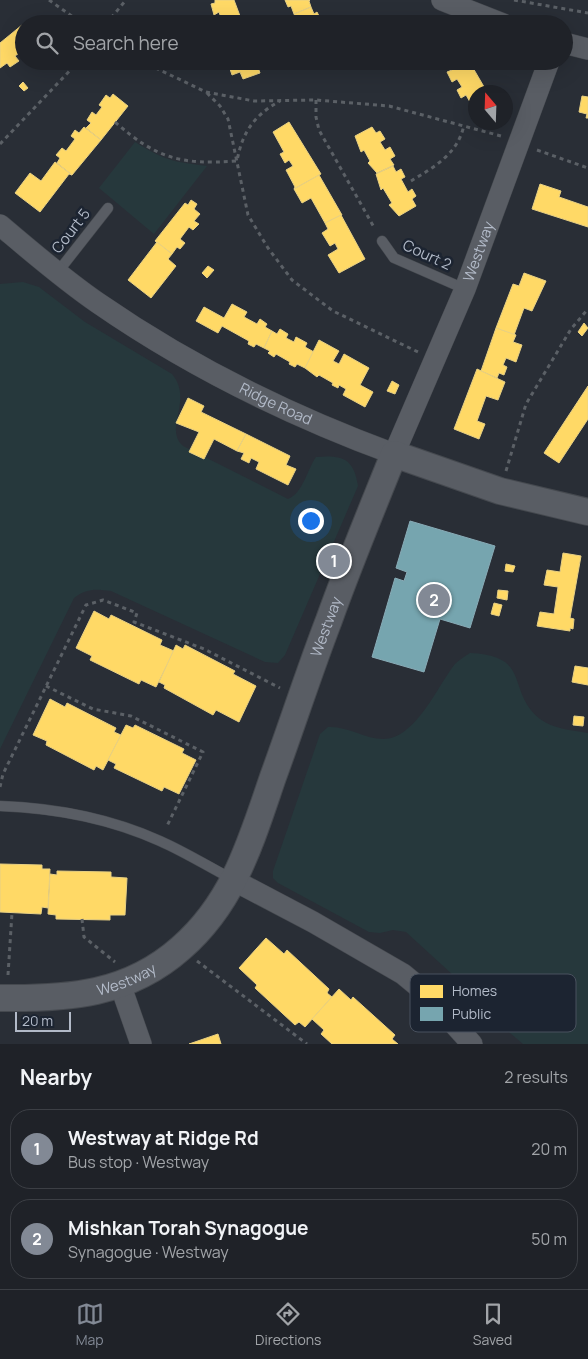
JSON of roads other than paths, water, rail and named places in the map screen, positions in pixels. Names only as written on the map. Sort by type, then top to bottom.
[{"type":"street","points":[[442,0],[481,15]]},
{"type":"street","points":[[573,45],[588,49]]},
{"type":"street","name":"Westway","points":[[4,987],[76,996],[117,973],[162,963],[181,948],[218,909],[234,881],[329,620],[394,454],[465,289],[546,70]]},
{"type":"street","name":"Ridge Road","points":[[0,225],[58,273],[117,316],[229,381],[310,420],[394,454],[500,491],[588,512]]},
{"type":"street","points":[[234,881],[312,922],[410,980]]},
{"type":"street","points":[[117,973],[141,1044]]},
{"type":"street","points":[[461,1032],[472,1044]]},
{"type":"lane","name":"Court 5","points":[[58,273],[108,208]]},
{"type":"lane","name":"Court 2","points":[[382,241],[394,258],[465,289]]},
{"type":"lane","points":[[0,806],[35,807],[105,821],[160,840],[234,881]]},
{"type":"place","name":"Westway at Ridge Rd","points":[[334,561]]},
{"type":"place","name":"Mishkan Torah Synagogue","points":[[434,600]]}]
